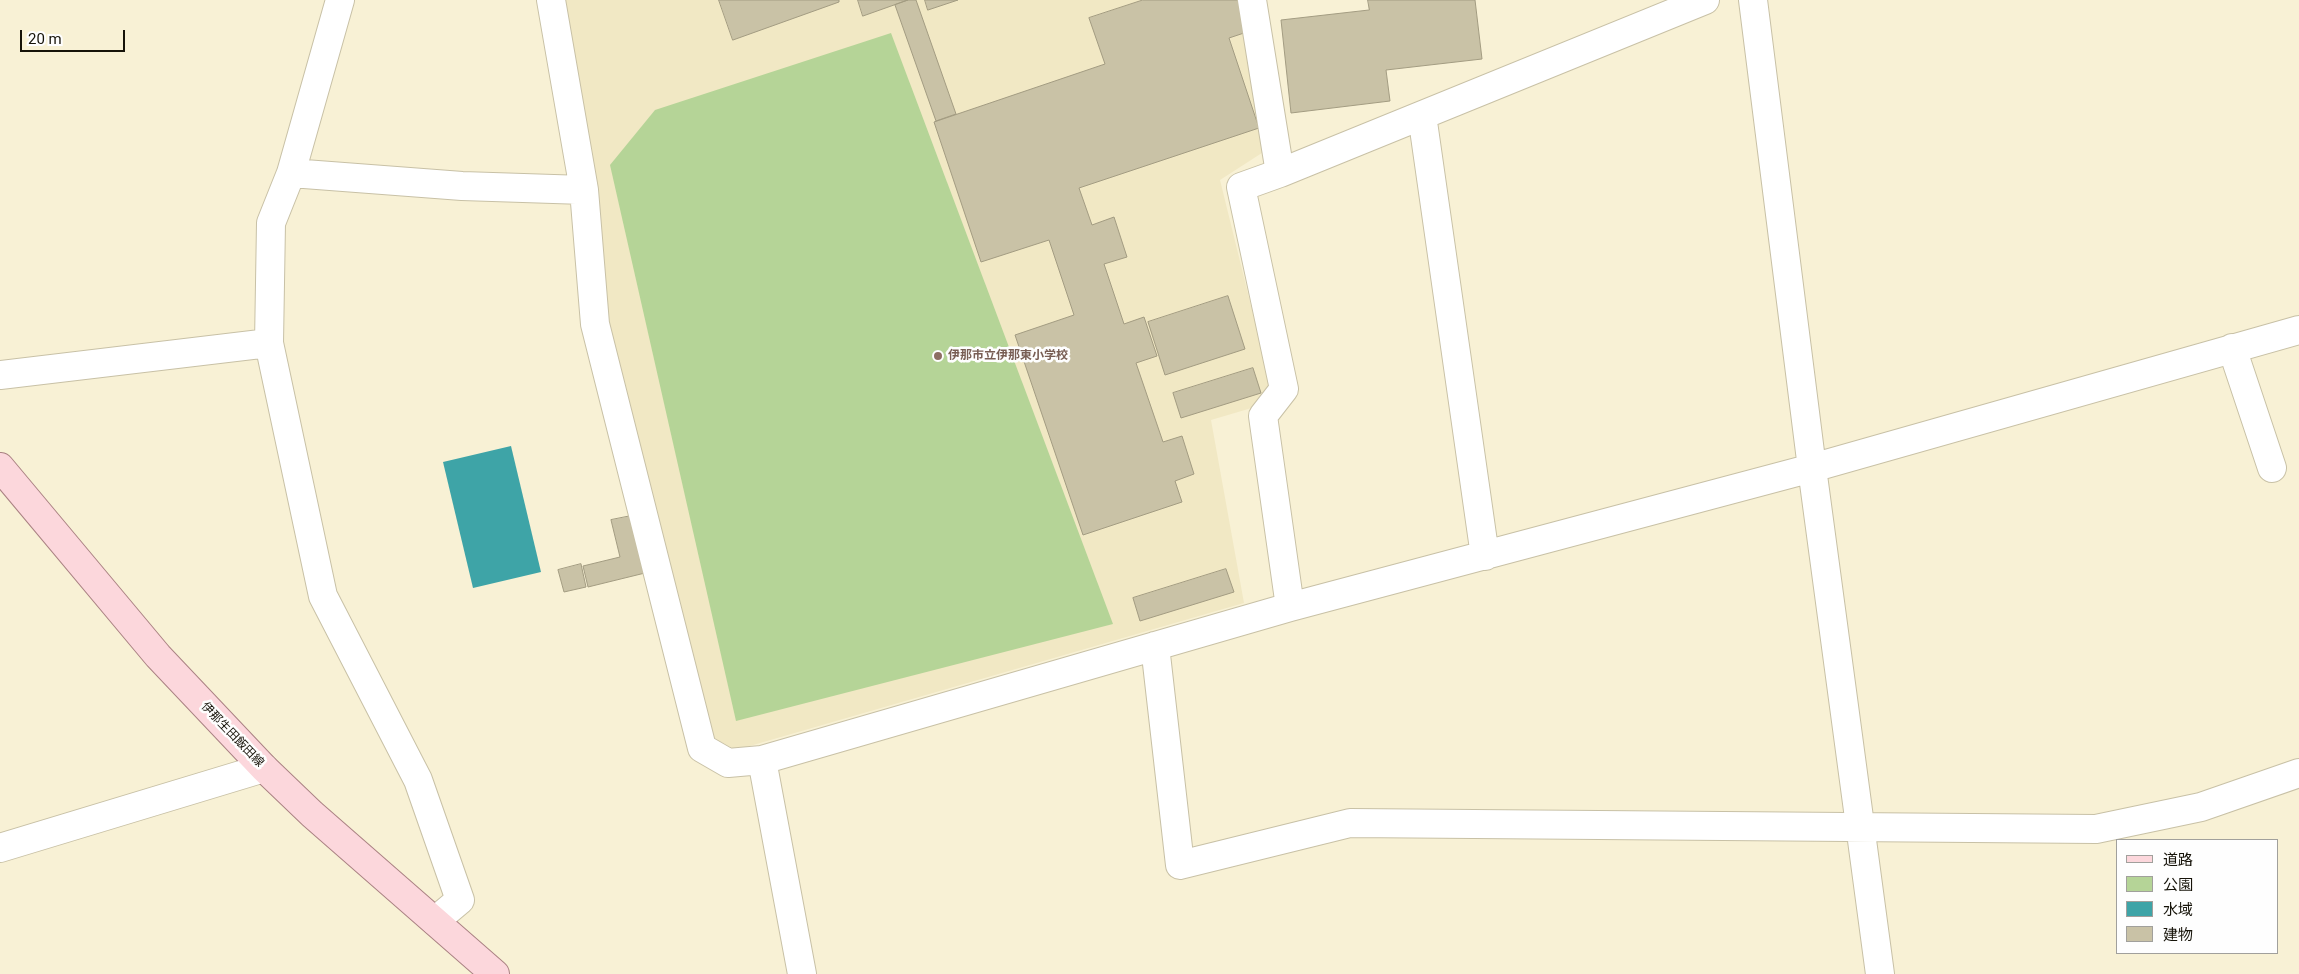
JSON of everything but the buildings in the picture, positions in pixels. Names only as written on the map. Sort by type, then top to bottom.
[{"type":"main road","name":"伊那生田飯田線","points":[[0,467],[158,656],[264,768],[312,814],[495,974]]},
{"type":"street","points":[[340,0],[291,173],[271,223],[269,343],[323,596],[418,780],[460,900],[435,921]]},
{"type":"street","points":[[551,0],[584,190],[595,324],[702,748],[728,763],[762,760],[1290,607],[1812,468],[2299,330]]},
{"type":"street","points":[[1252,0],[1280,173]]},
{"type":"street","points":[[1290,607],[1263,416],[1284,389],[1241,187],[1280,173],[1705,0]]},
{"type":"street","points":[[1754,0],[1812,468],[1880,974]]},
{"type":"street","points":[[1422,115],[1485,556]]},
{"type":"street","points":[[291,173],[462,186],[584,190]]},
{"type":"street","points":[[0,374],[269,343]]},
{"type":"street","points":[[2232,348],[2272,468]]},
{"type":"street","points":[[1155,646],[1180,865],[1350,822],[2096,829],[2201,807],[2299,773]]},
{"type":"street","points":[[762,760],[802,974]]},
{"type":"street","points":[[0,848],[264,768]]},
{"type":"shaded area","name":"伊那市立伊那東小学校","points":[[560,0],[1244,0],[1265,151],[1220,180],[1270,383],[1255,407],[1211,420],[1244,603],[736,750],[705,733],[607,329]]},
{"type":"green space","points":[[891,33],[1113,624],[736,721],[610,165],[655,110]]},
{"type":"water","points":[[511,446],[541,572],[473,588],[443,462]]},
{"type":"place","name":"伊那市立伊那東小学校","points":[[938,356]]}]
